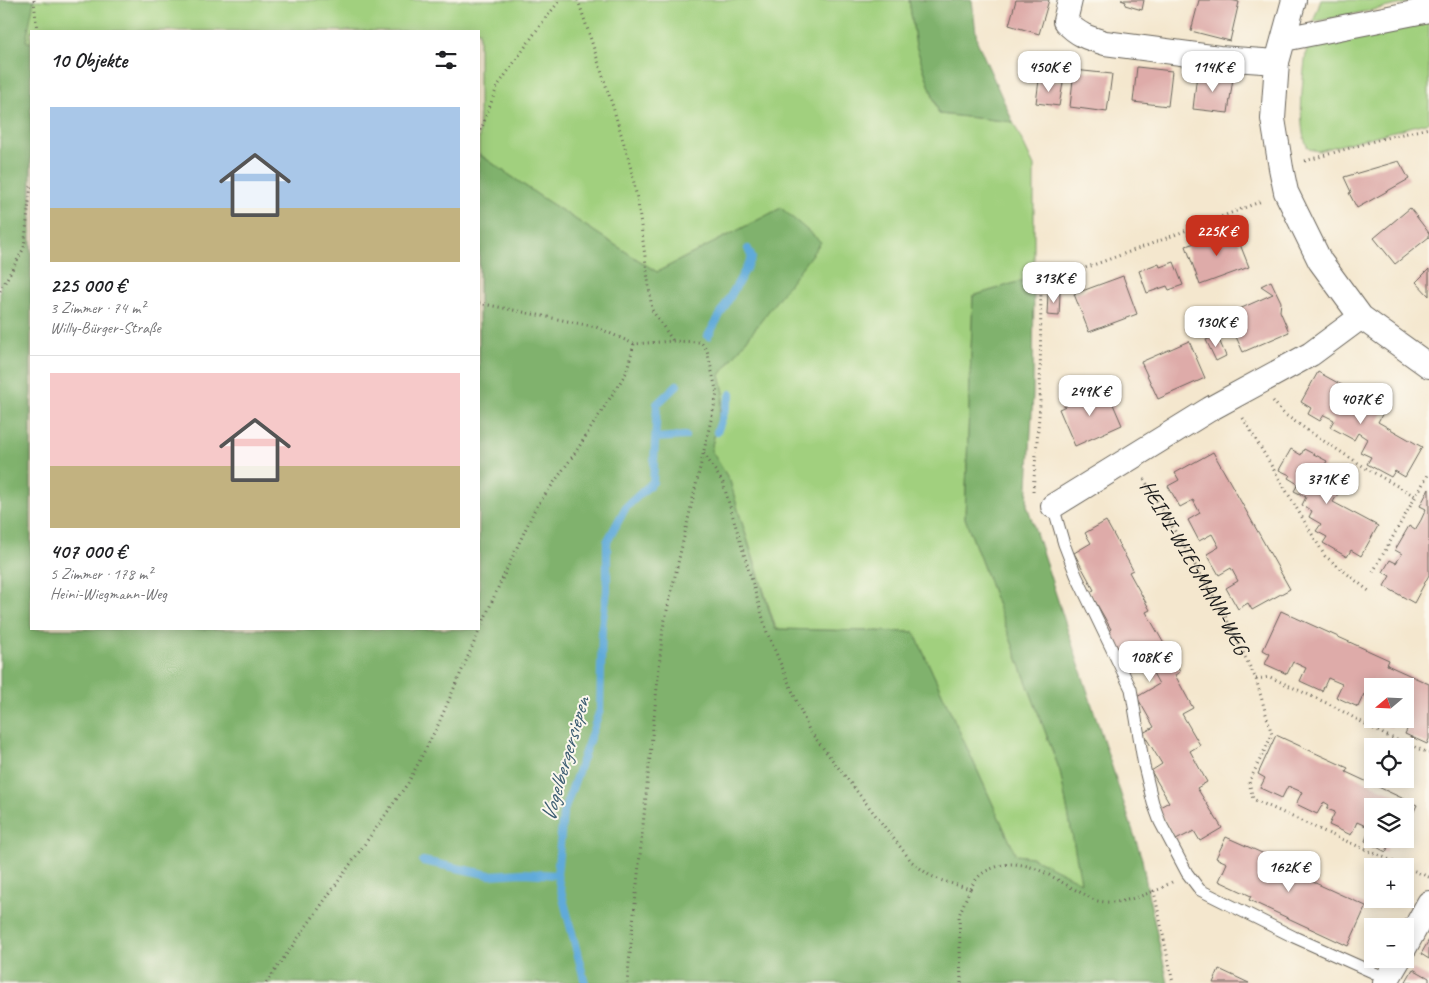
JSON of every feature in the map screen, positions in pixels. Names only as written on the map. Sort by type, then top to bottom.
[{"type":"street","points":[[1070,0],[1065,21],[1075,32],[1098,41],[1209,56],[1277,62]]},
{"type":"street","points":[[1294,0],[1277,62],[1273,118],[1286,192],[1320,261],[1361,317],[1429,366]]},
{"type":"street","points":[[1284,39],[1429,10]]},
{"type":"street","name":"HEINI-WIEGMANN-WEG","points":[[1042,502],[1131,457],[1210,409],[1311,354],[1361,317]]},
{"type":"street","points":[[1414,930],[1429,903]]},
{"type":"lane","points":[[1042,502],[1064,544],[1076,575],[1131,689],[1144,766],[1153,803],[1160,822],[1187,873],[1200,890],[1208,895],[1294,937],[1391,974]]},
{"type":"path","points":[[34,0],[37,30]]},
{"type":"path","points":[[480,132],[498,87],[560,0]]},
{"type":"path","points":[[578,0],[630,164],[638,203],[652,310],[673,341]]},
{"type":"path","points":[[1281,168],[1381,139],[1429,128]]},
{"type":"path","points":[[1042,502],[1040,404],[1041,284],[1286,192]]},
{"type":"path","points":[[0,291],[24,248],[30,193]]},
{"type":"path","points":[[480,303],[596,327],[634,344],[673,341],[701,342],[707,350],[717,394],[663,628],[626,983]]},
{"type":"path","points":[[480,627],[535,509],[575,452],[626,373],[634,344]]},
{"type":"path","points":[[1259,383],[1284,414],[1370,470],[1415,496]]},
{"type":"path","points":[[1231,398],[1325,556],[1370,592]]},
{"type":"path","points":[[704,452],[723,483],[767,632],[809,730],[912,862],[929,875],[970,889]]},
{"type":"path","name":"HEINI-WIEGMANN-WEG","points":[[1131,457],[1224,614],[1256,679],[1272,734],[1249,782],[1254,799],[1332,836],[1386,858]]},
{"type":"path","points":[[1372,572],[1429,473]]},
{"type":"path","points":[[266,983],[408,782],[438,725],[479,630]]},
{"type":"path","points":[[1256,679],[1270,677],[1333,706],[1385,735],[1429,752]]},
{"type":"path","points":[[961,983],[959,915],[977,877],[987,870],[1005,864],[1022,864],[1046,873],[1098,901],[1126,901],[1160,889],[1187,873]]},
{"type":"path","name":"HEINI-WIEGMANN-WEG","points":[[1414,870],[1429,877]]},
{"type":"path","points":[[1154,890],[1174,983]]},
{"type":"green space","points":[[0,0],[909,0],[916,46],[939,114],[1013,122],[1034,166],[1034,277],[973,296],[965,518],[1060,771],[1082,883],[1031,857],[1016,855],[914,632],[776,629],[730,481],[711,450],[724,393],[720,375],[820,242],[781,208],[657,272],[541,197],[480,155],[480,30],[30,30],[30,43],[26,42]]},
{"type":"green space","points":[[0,0],[34,0],[26,41],[30,43],[30,630],[480,630],[480,155],[541,197],[657,272],[781,208],[821,242],[720,375],[724,393],[711,450],[730,481],[775,629],[914,632],[1016,855],[1031,857],[1081,882],[1060,771],[965,518],[973,296],[1034,277],[1033,394],[1027,505],[1142,859],[1168,983],[0,983]]},
{"type":"green space","points":[[909,0],[972,0],[977,41],[1013,122],[939,114],[916,46]]},
{"type":"green space","points":[[1321,0],[1423,0],[1313,22]]},
{"type":"green space","points":[[1429,21],[1429,122],[1318,151],[1309,149],[1302,128],[1301,114],[1307,46]]},
{"type":"building","points":[[1016,0],[1049,0],[1039,34],[1009,25]]},
{"type":"building","points":[[1121,0],[1144,0],[1142,10],[1125,5],[1126,2]]},
{"type":"building","points":[[1199,0],[1231,0],[1239,2],[1230,41],[1191,31]]},
{"type":"building","points":[[1137,67],[1172,71],[1168,106],[1133,102]]},
{"type":"building","points":[[1074,70],[1112,74],[1107,112],[1070,107]]},
{"type":"building","points":[[1197,74],[1233,78],[1228,113],[1193,109]]},
{"type":"building","points":[[1039,80],[1063,83],[1059,106],[1036,103]]},
{"type":"building","points":[[1399,161],[1409,179],[1357,208],[1349,193],[1351,192],[1344,177]]},
{"type":"building","points":[[1410,208],[1429,233],[1429,237],[1395,264],[1374,238]]},
{"type":"building","points":[[1234,229],[1249,267],[1200,285],[1186,246]]},
{"type":"building","points":[[1174,262],[1183,285],[1169,290],[1167,286],[1147,293],[1139,271],[1159,263],[1160,267]]},
{"type":"building","points":[[1429,269],[1429,296],[1416,282]]},
{"type":"building","points":[[1123,276],[1137,314],[1089,332],[1074,294]]},
{"type":"building","points":[[1271,281],[1281,302],[1280,311],[1289,332],[1243,352],[1226,315],[1273,294],[1261,286]]},
{"type":"building","points":[[1048,292],[1060,293],[1059,316],[1047,315]]},
{"type":"building","points":[[1217,335],[1226,356],[1216,361],[1206,340]]},
{"type":"building","points":[[1189,341],[1205,378],[1158,399],[1141,362]]},
{"type":"building","points":[[1318,372],[1385,409],[1378,422],[1422,447],[1405,477],[1395,471],[1391,477],[1367,464],[1371,457],[1360,452],[1367,439],[1358,433],[1354,440],[1330,427],[1334,420],[1324,415],[1320,421],[1308,414],[1311,408],[1301,402]]},
{"type":"building","points":[[1106,388],[1122,425],[1075,446],[1059,409]]},
{"type":"building","points":[[1291,449],[1301,455],[1304,449],[1327,461],[1319,475],[1342,487],[1333,502],[1378,526],[1361,556],[1351,550],[1347,557],[1323,543],[1327,537],[1316,531],[1321,524],[1309,517],[1312,511],[1302,505],[1306,497],[1294,491],[1298,484],[1288,478],[1290,475],[1279,470]]},
{"type":"building","points":[[1213,452],[1290,589],[1252,610],[1248,603],[1238,609],[1226,588],[1238,581],[1231,568],[1219,575],[1207,554],[1219,547],[1212,534],[1199,541],[1188,520],[1200,513],[1193,500],[1180,507],[1168,486],[1179,480],[1175,473]]},
{"type":"building","points":[[1429,489],[1429,575],[1414,603],[1384,586],[1390,576],[1383,572],[1390,560],[1396,563],[1402,554],[1395,550],[1409,526],[1415,530],[1421,520],[1426,509],[1420,506]]},
{"type":"building","points":[[1106,521],[1133,570],[1129,572],[1150,610],[1146,612],[1180,672],[1175,675],[1193,708],[1182,714],[1200,745],[1190,751],[1207,782],[1197,788],[1222,828],[1200,841],[1194,831],[1176,840],[1158,808],[1169,802],[1151,771],[1162,764],[1143,733],[1154,727],[1137,697],[1159,684],[1146,660],[1129,670],[1107,632],[1111,629],[1090,592],[1094,590],[1074,553],[1091,543],[1085,533]]},
{"type":"building","points":[[1281,611],[1389,660],[1387,665],[1429,684],[1429,739],[1427,744],[1405,734],[1408,728],[1414,728],[1414,678],[1364,678],[1364,694],[1358,707],[1336,697],[1342,684],[1328,678],[1322,691],[1300,681],[1306,668],[1293,662],[1287,674],[1265,664],[1270,654],[1263,650]]},
{"type":"building","points":[[1276,735],[1348,768],[1346,772],[1364,780],[1364,788],[1380,788],[1402,798],[1364,798],[1364,825],[1357,822],[1351,835],[1329,825],[1335,812],[1327,809],[1329,805],[1324,802],[1317,814],[1296,804],[1302,792],[1288,786],[1282,798],[1260,788],[1265,778],[1258,774]]},
{"type":"building","points":[[1226,837],[1271,857],[1269,862],[1364,905],[1365,908],[1348,946],[1249,900],[1251,896],[1219,881],[1227,863],[1216,858]]},
{"type":"building","points":[[1378,848],[1388,848],[1386,852]]},
{"type":"building","points":[[1429,940],[1429,959],[1421,954]]},
{"type":"building","points":[[1219,969],[1249,983],[1213,983]]},
{"type":"building","points":[[1413,969],[1429,978],[1429,983],[1405,983]]},
{"type":"waterway","name":"Vogelbergersiepen","points":[[708,336],[752,258],[748,249]]},
{"type":"waterway","name":"Vogelbergersiepen","points":[[585,983],[557,875],[563,814],[600,710],[602,626],[607,591],[607,542],[626,507],[653,482],[657,404],[677,385]]},
{"type":"waterway","name":"Vogelbergersiepen","points":[[717,432],[731,394]]},
{"type":"waterway","name":"Vogelbergersiepen","points":[[656,438],[685,436]]},
{"type":"waterway","points":[[423,861],[490,875],[523,873],[557,875]]}]
